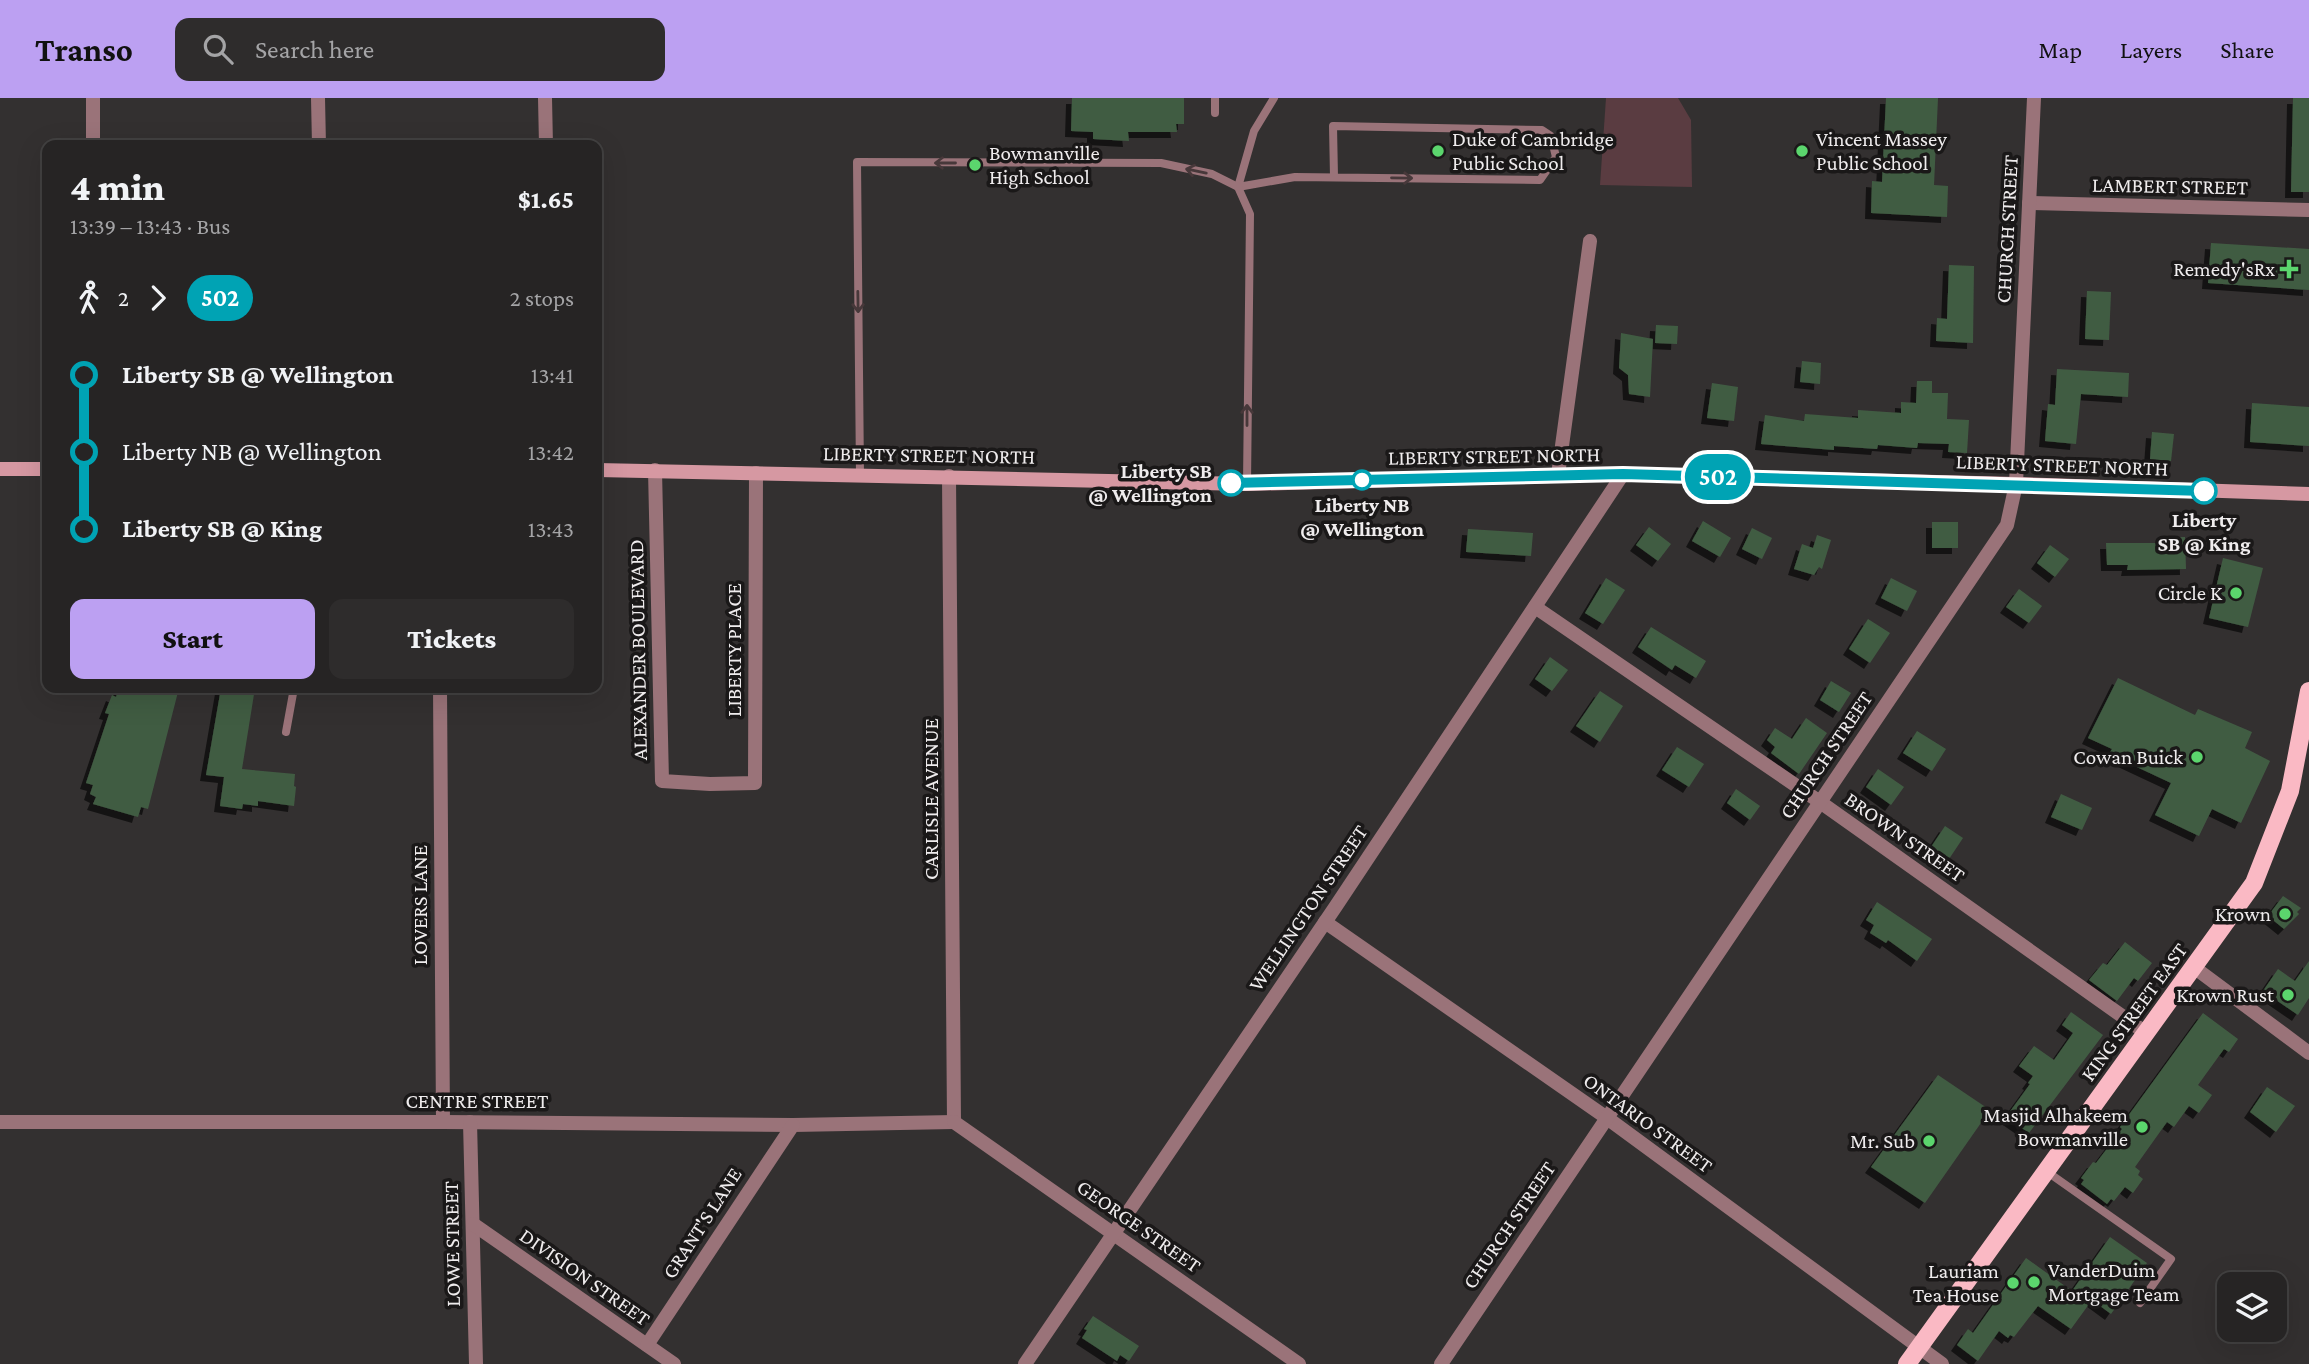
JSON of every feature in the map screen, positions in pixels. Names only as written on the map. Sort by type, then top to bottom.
[{"type":"main road","points":[[0,469],[42,469]]},
{"type":"main road","name":"LIBERTY STREET NORTH","points":[[602,470],[1247,484],[1623,474],[2309,494]]},
{"type":"main road","name":"KING STREET EAST","points":[[1908,1364],[2254,883],[2290,791],[2309,691]]},
{"type":"street","points":[[93,98],[93,140]]},
{"type":"street","points":[[318,98],[319,140]]},
{"type":"street","points":[[545,98],[546,140]]},
{"type":"street","name":"CHURCH STREET","points":[[1441,1364],[2007,525],[2016,484],[2034,98]]},
{"type":"street","name":"LAMBERT STREET","points":[[2029,203],[2309,210]]},
{"type":"street","points":[[1558,475],[1590,241]]},
{"type":"street","name":"ALEXANDER BOULEVARD","points":[[655,470],[662,781],[710,784]]},
{"type":"street","name":"LIBERTY PLACE","points":[[710,784],[755,783],[756,473]]},
{"type":"street","name":"WELLINGTON STREET","points":[[1025,1364],[1325,922],[1623,474]]},
{"type":"street","name":"CARLISLE AVENUE","points":[[949,476],[954,1122]]},
{"type":"street","name":"BROWN STREET","points":[[1535,607],[1820,802],[2146,1032]]},
{"type":"street","name":"LOVERS LANE","points":[[440,693],[443,1122]]},
{"type":"street","name":"ONTARIO STREET","points":[[1325,922],[1607,1118],[1942,1364]]},
{"type":"street","points":[[2194,968],[2309,1053]]},
{"type":"street","name":"CENTRE STREET","points":[[0,1122],[793,1125],[954,1122]]},
{"type":"street","name":"LOWE STREET","points":[[470,1122],[475,1364]]},
{"type":"street","name":"GEORGE STREET","points":[[954,1122],[1299,1364]]},
{"type":"street","name":"GRANT'S LANE","points":[[648,1345],[793,1125]]},
{"type":"street","name":"DIVISION STREET","points":[[473,1224],[674,1364]]},
{"type":"lane","points":[[1215,98],[1215,113]]},
{"type":"lane","points":[[1247,484],[1250,214],[1238,187],[1254,131],[1274,98]]},
{"type":"lane","points":[[860,475],[857,162],[1161,163],[1212,174],[1238,187],[1295,177],[1540,180],[1556,157],[1551,136],[1542,130],[1333,126],[1334,177]]},
{"type":"lane","points":[[286,732],[293,693]]},
{"type":"lane","points":[[2046,1171],[2171,1259],[2140,1303]]},
{"type":"shaded area","points":[[1606,98],[1678,98],[1691,120],[1692,187],[1600,185]]},
{"type":"building","points":[[1072,98],[1184,98],[1184,124],[1176,124],[1177,132],[1128,132],[1129,141],[1093,139],[1093,132],[1071,131]]},
{"type":"building","points":[[1886,98],[1938,98],[1934,185],[1948,186],[1947,217],[1871,213],[1872,181],[1882,182]]},
{"type":"building","points":[[2293,98],[2309,98],[2309,192],[2291,192]]},
{"type":"building","points":[[2211,243],[2309,249],[2309,290],[2208,283]]},
{"type":"building","points":[[1949,265],[1974,266],[1973,343],[1936,341],[1937,318],[1947,319]]},
{"type":"building","points":[[2087,291],[2111,292],[2109,340],[2085,339]]},
{"type":"building","points":[[1656,325],[1678,326],[1677,344],[1655,343]]},
{"type":"building","points":[[1621,333],[1653,339],[1650,397],[1629,394],[1628,375],[1619,368]]},
{"type":"building","points":[[1802,361],[1821,363],[1820,384],[1800,382]]},
{"type":"building","points":[[2057,369],[2129,373],[2128,397],[2081,394],[2076,444],[2045,441],[2048,404],[2055,405]]},
{"type":"building","points":[[1917,381],[1932,381],[1932,393],[1948,393],[1947,419],[1969,420],[1967,453],[1948,452],[1949,444],[1918,443],[1917,448],[1878,445],[1877,449],[1834,446],[1834,450],[1761,444],[1765,415],[1804,421],[1805,414],[1858,418],[1858,410],[1901,413],[1901,402],[1916,403]]},
{"type":"building","points":[[1712,383],[1738,387],[1734,421],[1707,418]]},
{"type":"building","points":[[2252,403],[2309,407],[2309,446],[2250,442]]},
{"type":"building","points":[[2152,432],[2174,434],[2171,461],[2150,459]]},
{"type":"building","points":[[1703,521],[1731,538],[1720,557],[1692,541]]},
{"type":"building","points":[[1932,522],[1958,522],[1958,548],[1932,548]]},
{"type":"building","points":[[1649,527],[1671,544],[1658,561],[1636,545]]},
{"type":"building","points":[[1752,528],[1772,538],[1762,559],[1742,549]]},
{"type":"building","points":[[1468,529],[1533,533],[1531,556],[1466,552]]},
{"type":"building","points":[[1817,535],[1831,540],[1822,569],[1819,567],[1814,575],[1794,569],[1802,544],[1813,548]]},
{"type":"building","points":[[2185,537],[2186,569],[2127,570],[2128,565],[2107,565],[2106,543],[2160,543],[2159,538]]},
{"type":"building","points":[[2050,545],[2069,559],[2055,577],[2037,563]]},
{"type":"building","name":"Circle K","points":[[2223,558],[2263,568],[2248,627],[2209,618]]},
{"type":"building","points":[[1606,578],[1625,590],[1603,624],[1585,613]]},
{"type":"building","points":[[1891,578],[1917,591],[1907,611],[1881,598]]},
{"type":"building","points":[[2019,589],[2042,606],[2029,623],[2006,607]]},
{"type":"building","points":[[1868,619],[1890,633],[1870,663],[1849,649]]},
{"type":"building","points":[[1651,627],[1706,661],[1696,678],[1675,665],[1672,670],[1638,647]]},
{"type":"building","points":[[1550,657],[1568,670],[1552,691],[1535,679]]},
{"type":"building","points":[[2118,678],[2195,715],[2198,709],[2252,732],[2245,748],[2270,761],[2241,823],[2212,809],[2199,836],[2155,815],[2171,783],[2109,754],[2112,749],[2088,738]]},
{"type":"building","points":[[1831,681],[1851,693],[1839,712],[1820,700]]},
{"type":"building","points":[[1600,691],[1623,706],[1600,742],[1576,726]]},
{"type":"building","points":[[117,693],[178,693],[148,809],[141,807],[138,817],[93,804],[96,797],[90,794],[93,785],[86,783],[109,714],[105,713],[112,695],[116,697]]},
{"type":"building","points":[[220,693],[254,693],[242,769],[295,774],[294,806],[258,801],[258,806],[243,804],[242,809],[220,806],[224,777],[206,775]]},
{"type":"building","points":[[1806,718],[1827,733],[1799,774],[1771,753],[1775,747],[1767,740],[1775,728],[1792,739]]},
{"type":"building","points":[[1917,731],[1946,749],[1932,771],[1903,753]]},
{"type":"building","points":[[1677,747],[1704,764],[1689,787],[1662,770]]},
{"type":"building","points":[[1878,769],[1904,787],[1891,805],[1866,787]]},
{"type":"building","points":[[1736,789],[1760,806],[1750,820],[1727,803]]},
{"type":"building","points":[[2061,794],[2092,808],[2082,830],[2051,817]]},
{"type":"building","points":[[1945,826],[1963,838],[1945,865],[1927,853]]},
{"type":"building","name":"Krown","points":[[2283,896],[2301,908],[2297,912],[2299,914],[2284,929],[2268,916]]},
{"type":"building","points":[[1877,902],[1932,939],[1917,961],[1888,940],[1886,943],[1870,933],[1874,925],[1866,920]]},
{"type":"building","points":[[2125,942],[2152,963],[2138,981],[2134,978],[2117,1001],[2089,980],[2103,963],[2107,965]]},
{"type":"building","name":"Krown Rust","points":[[2309,961],[2309,998],[2298,1015],[2263,991],[2278,969],[2295,981]]},
{"type":"building","points":[[2071,1012],[2103,1035],[2029,1133],[2006,1117],[2033,1076],[2019,1066],[2034,1046],[2054,1060],[2073,1033],[2062,1025]]},
{"type":"building","points":[[2203,1013],[2238,1039],[2229,1052],[2224,1049],[2198,1085],[2212,1095],[2199,1113],[2189,1106],[2174,1127],[2167,1122],[2135,1167],[2143,1179],[2133,1193],[2125,1187],[2114,1201],[2111,1199],[2107,1204],[2081,1184],[2084,1180],[2081,1178],[2122,1129],[2120,1127]]},
{"type":"building","points":[[1938,1075],[1990,1110],[1925,1203],[1871,1167]]},
{"type":"building","points":[[2267,1087],[2295,1106],[2276,1132],[2250,1112]]},
{"type":"building","points":[[2110,1237],[2147,1263],[2111,1314],[2092,1300],[2071,1329],[2038,1306],[2014,1337],[2010,1335],[2008,1338],[1999,1331],[1978,1361],[1957,1345],[1968,1329],[1973,1333],[2026,1258],[2072,1291]]},
{"type":"building","points":[[1093,1316],[1139,1346],[1129,1361],[1120,1355],[1117,1361],[1082,1338],[1087,1330],[1084,1329]]},
{"type":"bus line","name":"502","points":[[1231,483],[1623,474],[2204,491]]},
{"type":"place","name":"Duke of Cambridge Public School","points":[[1438,151]]},
{"type":"place","name":"Vincent Massey Public School","points":[[1802,151]]},
{"type":"place","name":"Bowmanville High School","points":[[975,165]]},
{"type":"place","name":"Remedy'sRx","points":[[2289,269]]},
{"type":"place","name":"Liberty NB @ Wellington","points":[[1362,480]]},
{"type":"place","name":"Liberty SB @ Wellington","points":[[1231,483]]},
{"type":"place","name":"Liberty SB @ King","points":[[2204,491]]},
{"type":"place","name":"Circle K","points":[[2236,593]]},
{"type":"place","name":"Cowan Buick","points":[[2197,757]]},
{"type":"place","name":"Krown","points":[[2285,914]]},
{"type":"place","name":"Krown Rust","points":[[2288,995]]},
{"type":"place","name":"Masjid Alhakeem Bowmanville","points":[[2142,1127]]},
{"type":"place","name":"Mr. Sub","points":[[1929,1141]]},
{"type":"place","name":"VanderDuim Mortgage Team","points":[[2034,1282]]},
{"type":"place","name":"Lauriam Tea House","points":[[2013,1283]]}]
